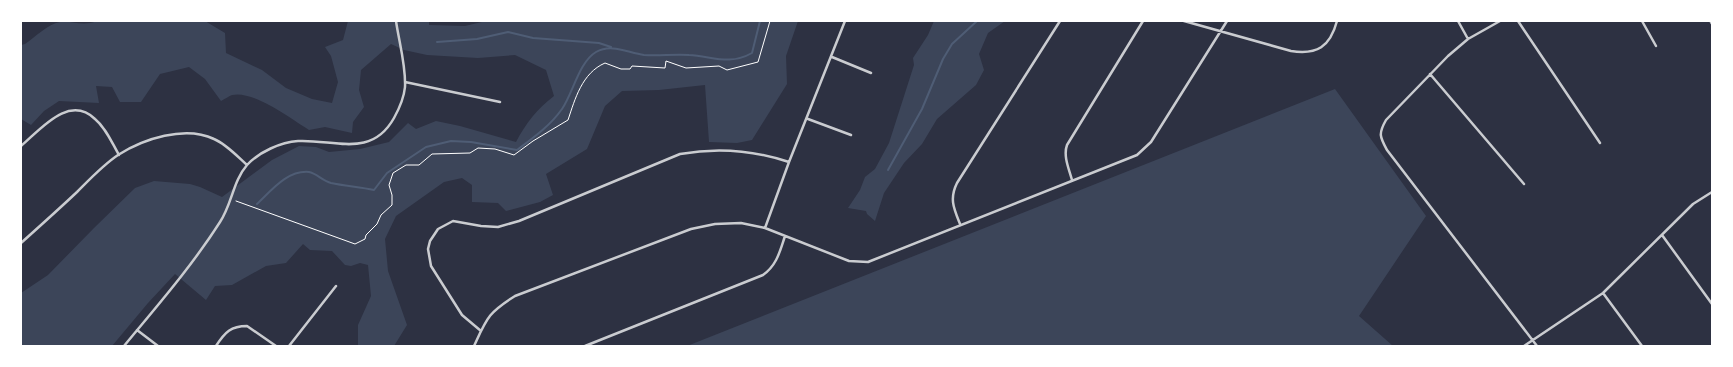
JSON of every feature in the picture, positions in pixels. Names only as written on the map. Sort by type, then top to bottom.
[{"type":"street","points":[[124,346],[207,243],[223,217],[236,183],[247,165],[264,153],[281,144],[298,141],[348,145],[376,137],[391,122],[399,108],[405,88],[404,71],[396,21]]},
{"type":"street","points":[[765,228],[789,162],[808,119],[846,21]]},
{"type":"street","points":[[960,224],[952,205],[953,194],[957,183],[1060,21]]},
{"type":"street","points":[[1072,180],[1066,157],[1065,150],[1067,145],[1143,21]]},
{"type":"street","points":[[1184,21],[1291,51],[1302,52],[1314,51],[1322,47],[1329,40],[1336,21]]},
{"type":"street","points":[[474,346],[492,311],[515,296],[691,229],[715,224],[741,223],[765,228],[849,261],[868,262],[960,224],[1137,155],[1146,147],[1227,21]]},
{"type":"street","points":[[1458,21],[1468,39]]},
{"type":"street","points":[[1500,21],[1468,39],[1448,56],[1386,120],[1380,129],[1380,137],[1386,150],[1537,346]]},
{"type":"street","points":[[1518,21],[1600,143]]},
{"type":"street","points":[[1642,21],[1656,46]]},
{"type":"street","points":[[832,57],[871,73]]},
{"type":"street","points":[[1430,74],[1524,184]]},
{"type":"street","points":[[405,82],[500,102]]},
{"type":"street","points":[[21,146],[56,116],[73,109],[89,114],[96,119],[119,155]]},
{"type":"street","points":[[808,119],[851,135]]},
{"type":"street","points":[[21,243],[102,168],[119,155],[149,141],[172,135],[193,134],[215,139],[247,165]]},
{"type":"street","points":[[481,330],[462,315],[431,266],[428,249],[430,241],[438,229],[453,221],[481,226],[498,227],[518,222],[680,154],[700,150],[746,151],[789,162]]},
{"type":"street","points":[[1524,346],[1603,294],[1694,204],[1712,192]]},
{"type":"street","points":[[585,346],[763,275],[769,271],[776,261],[785,236]]},
{"type":"street","points":[[1662,236],[1712,304]]},
{"type":"street","points":[[289,346],[336,286]]},
{"type":"street","points":[[1603,294],[1642,346]]},
{"type":"street","points":[[216,346],[224,334],[231,328],[247,326],[276,346]]},
{"type":"street","points":[[137,330],[158,346]]},
{"type":"path","points":[[231,199],[355,244],[365,239],[366,235],[377,224],[381,216],[392,205],[392,195],[389,185],[393,173],[406,165],[419,165],[432,154],[470,153],[478,148],[496,149],[514,155],[532,140],[568,120],[578,90],[592,71],[604,63],[621,69],[630,69],[632,66],[665,68],[666,61],[686,68],[719,66],[727,70],[758,62],[770,21]]},
{"type":"shaded area","points":[[97,21],[205,21],[225,33],[226,53],[262,70],[286,88],[312,99],[332,103],[338,82],[331,56],[325,47],[343,40],[348,21],[429,21],[429,25],[465,26],[486,21],[798,21],[786,56],[787,84],[752,140],[737,143],[709,142],[705,85],[659,90],[622,91],[605,106],[587,149],[546,174],[553,195],[540,202],[506,211],[498,203],[472,202],[472,185],[462,178],[444,182],[396,216],[385,239],[388,271],[407,325],[394,346],[358,346],[358,325],[371,296],[368,265],[360,263],[351,266],[345,265],[332,251],[310,250],[303,244],[286,263],[266,266],[232,285],[215,286],[206,300],[175,274],[148,303],[112,346],[21,346],[21,293],[48,275],[135,188],[154,181],[190,184],[222,197],[272,160],[299,146],[316,147],[329,152],[360,149],[389,142],[408,123],[416,129],[436,121],[460,126],[516,142],[532,117],[554,96],[546,70],[515,55],[478,58],[427,55],[404,50],[391,44],[361,70],[359,90],[364,107],[353,122],[352,133],[325,127],[309,130],[272,106],[250,97],[232,95],[221,101],[205,79],[189,67],[160,74],[141,102],[120,102],[112,87],[96,86],[99,103],[59,101],[44,111],[31,125],[21,119],[21,45],[25,44],[55,23],[92,23]]},
{"type":"shaded area","points":[[934,21],[1005,21],[988,33],[979,54],[984,70],[976,85],[937,119],[922,144],[904,163],[884,193],[875,221],[867,214],[866,211],[848,208],[860,190],[865,177],[875,169],[889,143],[914,65],[913,58],[928,35]]},
{"type":"shaded area","points":[[1335,89],[1426,216],[1359,316],[1393,346],[687,346]]},
{"type":"waterway","points":[[257,204],[280,182],[294,174],[301,172],[312,173],[331,183],[374,190],[387,173],[426,147],[451,141],[471,142],[517,150],[552,121],[562,109],[585,63],[596,52],[602,49],[614,48],[644,55],[683,55],[728,60],[736,59],[752,53],[760,21]]},
{"type":"waterway","points":[[888,170],[922,109],[943,59],[952,44],[977,21]]},
{"type":"waterway","points":[[437,42],[477,39],[508,32],[533,38],[599,43],[611,47]]}]
